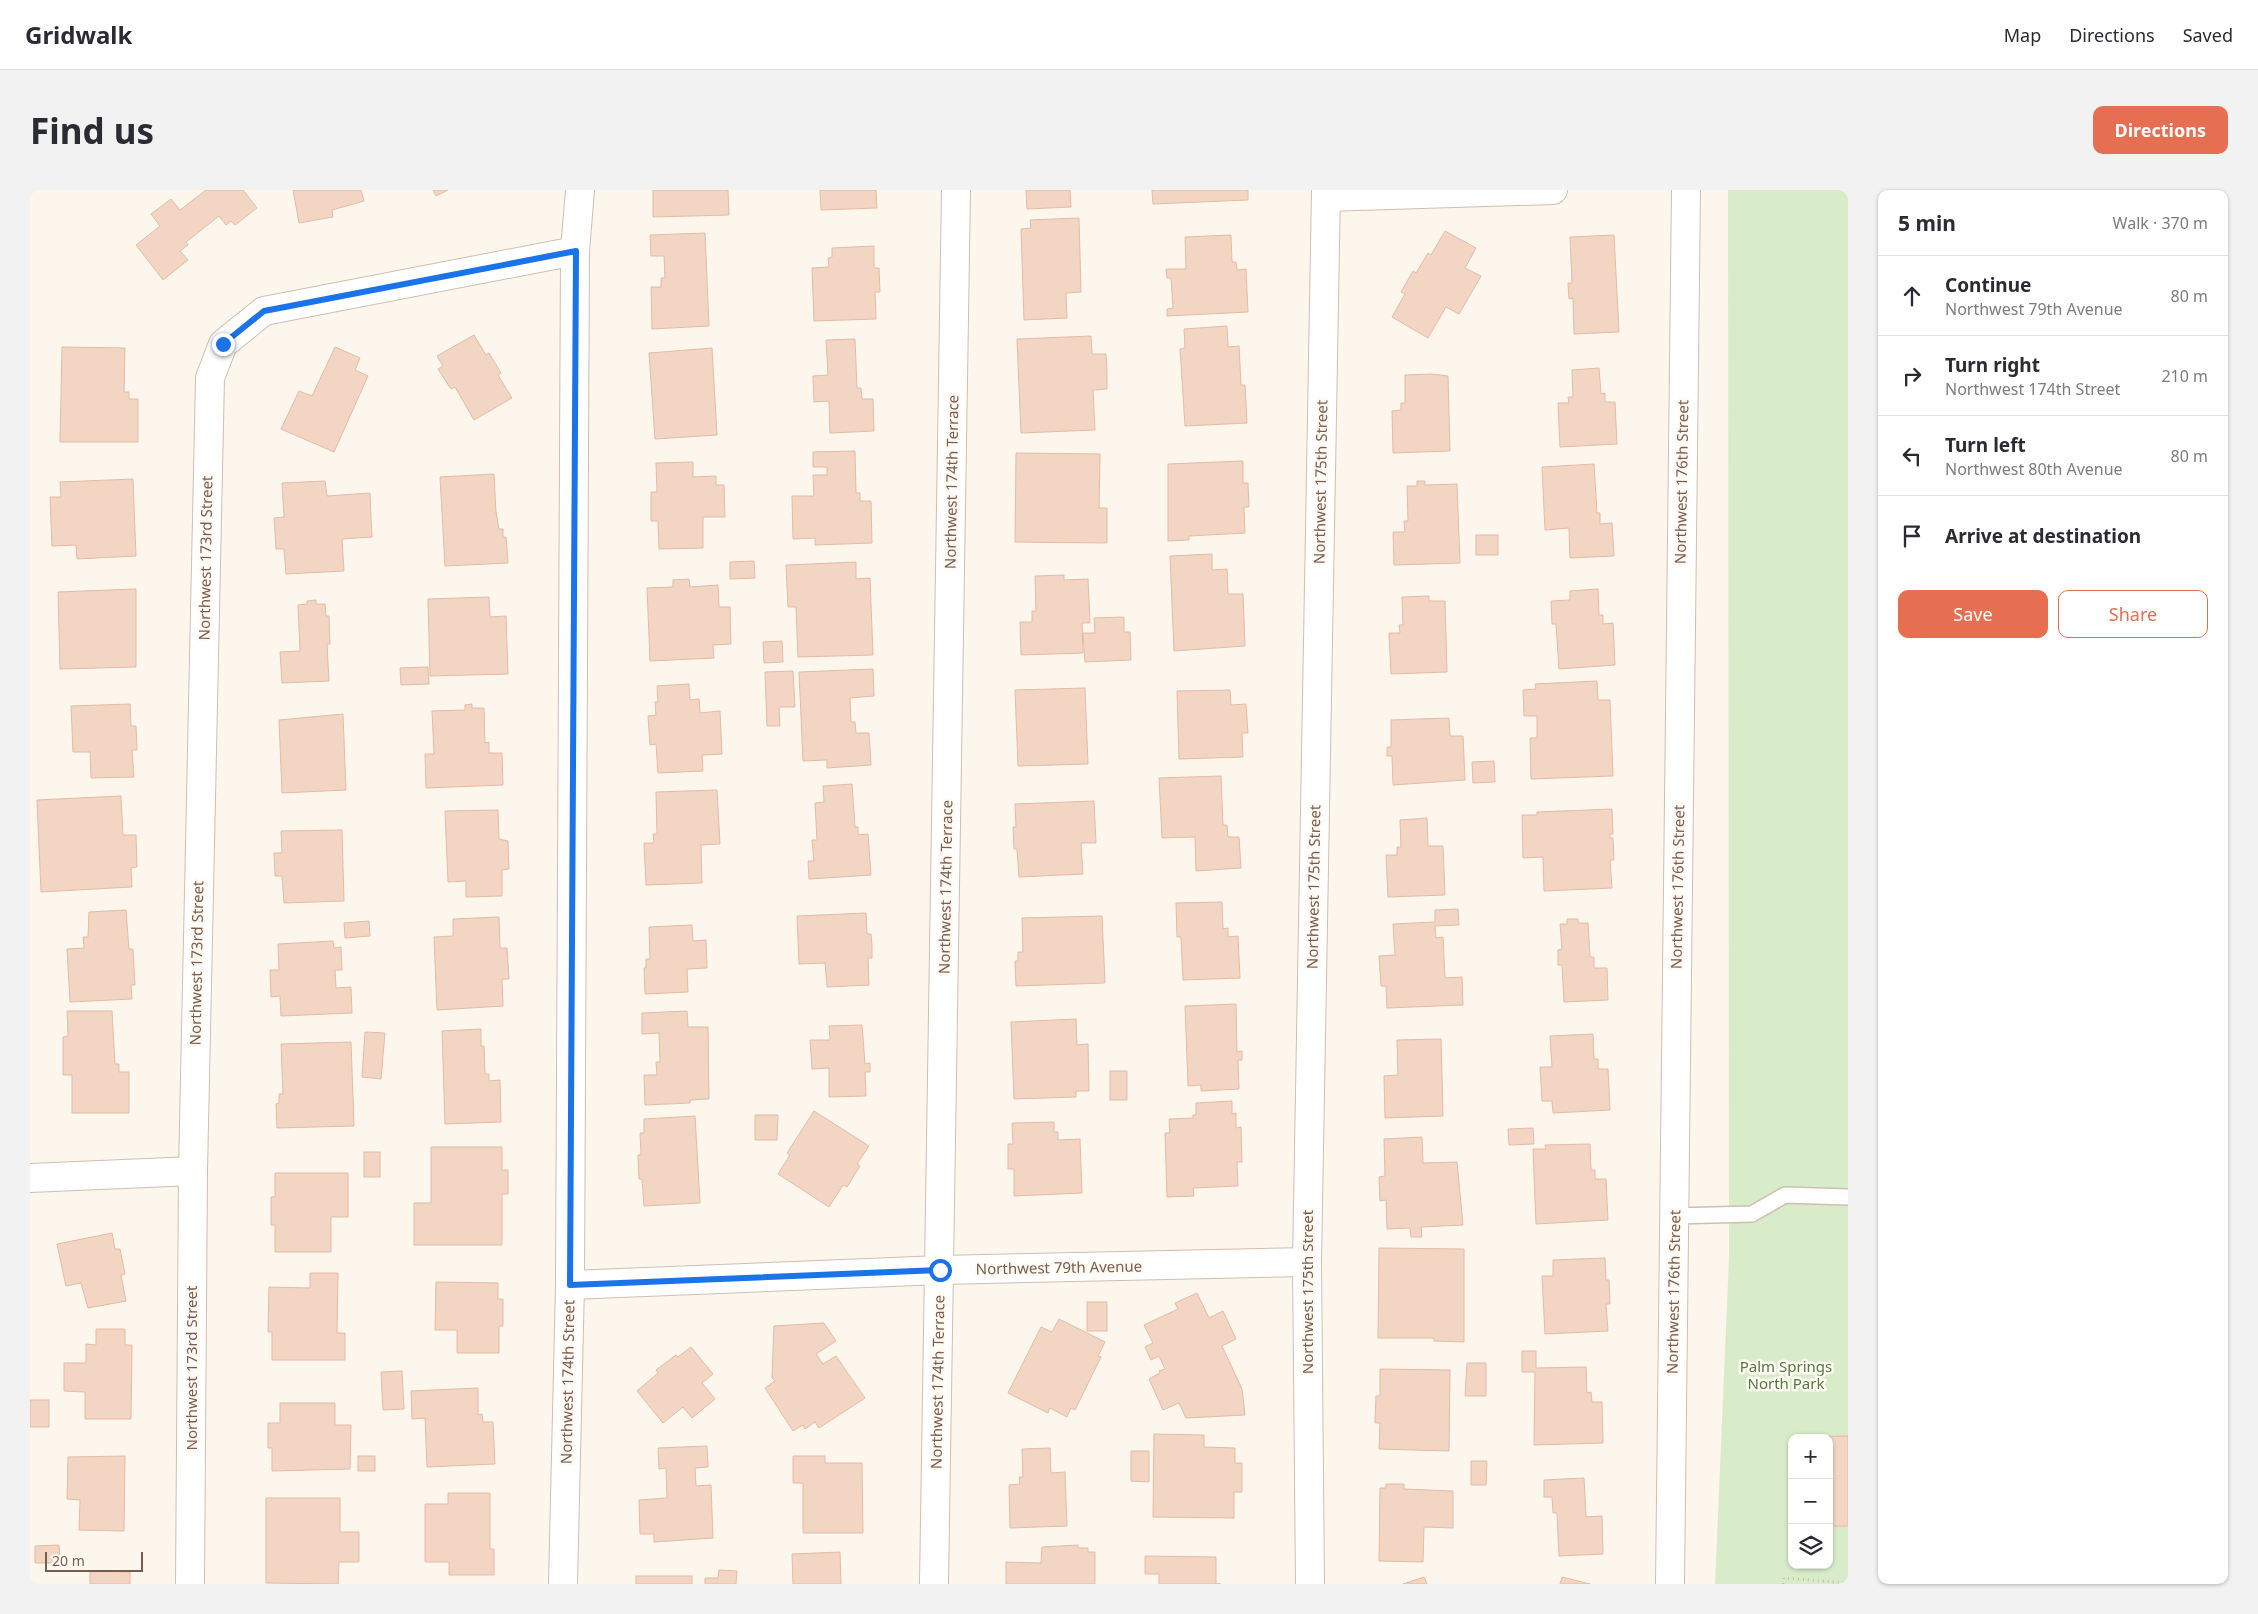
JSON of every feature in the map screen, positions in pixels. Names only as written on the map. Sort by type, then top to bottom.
[{"type":"street","name":"Northwest 174th Street","points":[[563,1584],[570,1285],[576,251],[580,190]]},
{"type":"street","name":"Northwest 174th Terrace","points":[[934,1584],[956,190]]},
{"type":"street","points":[[1326,194],[1553,190]]},
{"type":"street","name":"Northwest 176th Street","points":[[1670,1584],[1686,190]]},
{"type":"street","name":"Northwest 175th Street","points":[[1310,1584],[1307,1262],[1326,194]]},
{"type":"street","name":"Northwest 173rd Street","points":[[190,1584],[193,1171],[210,378],[223,344],[264,311],[576,251]]},
{"type":"street","points":[[30,1178],[193,1171]]},
{"type":"street","name":"Northwest 79th Avenue","points":[[570,1285],[940,1270],[1307,1262]]},
{"type":"lane","points":[[1674,1216],[1752,1214],[1785,1195],[1848,1197]]},
{"type":"path","points":[[1783,1584],[1784,1578],[1848,1584]]},
{"type":"green space","name":"Palm Springs North Park","points":[[1728,190],[1848,190],[1848,1584],[1715,1584],[1729,1258]]},
{"type":"building","points":[[206,190],[243,190],[257,208],[235,225],[231,221],[226,225],[219,216],[186,242],[188,245],[180,251],[188,260],[163,280],[136,245],[160,226],[151,214],[171,199],[180,210]]},
{"type":"building","points":[[293,190],[361,190],[364,201],[332,210],[333,217],[299,223]]},
{"type":"building","points":[[433,190],[448,190],[436,196]]},
{"type":"building","points":[[653,190],[728,190],[729,215],[653,217]]},
{"type":"building","points":[[820,190],[876,190],[877,208],[821,210]]},
{"type":"building","points":[[1026,190],[1070,190],[1071,207],[1027,209]]},
{"type":"building","points":[[1152,190],[1248,190],[1248,200],[1153,204]]},
{"type":"building","points":[[1079,218],[1081,292],[1066,293],[1067,318],[1024,320],[1021,229],[1031,228],[1030,220]]},
{"type":"building","points":[[1445,231],[1476,248],[1465,268],[1481,276],[1459,314],[1446,307],[1428,338],[1392,317],[1405,294],[1401,292],[1413,271],[1416,273],[1428,253],[1431,255]]},
{"type":"building","points":[[705,233],[709,326],[652,329],[651,287],[661,287],[661,278],[665,278],[664,256],[651,256],[650,235]]},
{"type":"building","points":[[1231,235],[1232,262],[1236,262],[1237,270],[1246,269],[1248,312],[1167,316],[1167,309],[1173,308],[1171,278],[1167,278],[1166,269],[1186,269],[1185,237]]},
{"type":"building","points":[[1614,235],[1619,332],[1574,334],[1573,298],[1569,299],[1568,283],[1572,283],[1570,237]]},
{"type":"building","points":[[874,246],[874,268],[879,268],[880,292],[875,292],[876,319],[814,321],[812,268],[829,267],[828,258],[832,257],[832,248]]},
{"type":"building","points":[[1227,326],[1228,347],[1239,346],[1241,385],[1245,385],[1247,423],[1185,426],[1180,349],[1185,348],[1184,329]]},
{"type":"building","points":[[474,335],[486,355],[489,353],[501,373],[498,375],[512,398],[474,420],[455,387],[451,389],[438,369],[443,366],[437,356]]},
{"type":"building","points":[[1091,336],[1092,354],[1106,354],[1107,371],[1107,389],[1093,390],[1095,430],[1021,433],[1017,339]]},
{"type":"building","points":[[855,339],[857,388],[861,388],[862,399],[873,399],[874,431],[830,433],[829,401],[814,402],[813,376],[828,375],[826,340]]},
{"type":"building","points":[[62,347],[125,348],[124,392],[129,392],[129,399],[138,399],[138,442],[60,442]]},
{"type":"building","points":[[335,347],[360,358],[355,370],[368,376],[334,452],[281,429],[299,391],[312,396]]},
{"type":"building","points":[[712,348],[717,435],[655,439],[649,353]]},
{"type":"building","points":[[1599,368],[1601,394],[1605,393],[1605,402],[1615,402],[1617,444],[1560,447],[1558,403],[1569,403],[1568,397],[1573,397],[1572,370]]},
{"type":"building","points":[[1432,374],[1448,376],[1450,451],[1393,453],[1392,411],[1401,410],[1401,403],[1405,403],[1405,375]]},
{"type":"building","points":[[855,451],[856,493],[860,493],[860,501],[871,501],[872,543],[815,545],[815,538],[793,539],[792,496],[814,496],[813,475],[827,475],[827,467],[813,467],[813,452]]},
{"type":"building","points":[[1016,453],[1100,454],[1099,508],[1107,508],[1107,543],[1015,542]]},
{"type":"building","points":[[1243,461],[1243,483],[1248,483],[1249,507],[1244,507],[1245,533],[1189,536],[1189,540],[1168,541],[1168,464]]},
{"type":"building","points":[[693,462],[693,477],[716,476],[716,485],[724,485],[725,517],[703,517],[703,548],[659,549],[658,521],[651,521],[651,492],[657,492],[656,463]]},
{"type":"building","points":[[1594,464],[1597,513],[1600,513],[1600,524],[1612,523],[1614,556],[1570,558],[1569,528],[1545,530],[1542,467]]},
{"type":"building","points":[[494,474],[496,512],[499,529],[503,529],[503,537],[506,537],[508,563],[445,566],[440,477]]},
{"type":"building","points":[[133,479],[136,556],[77,559],[76,545],[52,546],[50,497],[61,497],[60,482]]},
{"type":"building","points":[[325,481],[327,496],[370,493],[372,537],[342,539],[344,571],[286,574],[284,549],[276,549],[274,518],[284,517],[282,483]]},
{"type":"building","points":[[1417,481],[1425,481],[1425,485],[1457,484],[1460,563],[1394,565],[1393,532],[1405,532],[1404,521],[1408,521],[1407,486],[1417,486]]},
{"type":"building","points":[[1476,535],[1498,535],[1498,555],[1476,555]]},
{"type":"building","points":[[1212,554],[1212,570],[1227,569],[1228,594],[1243,594],[1245,646],[1174,651],[1170,556]]},
{"type":"building","points":[[754,561],[755,578],[730,579],[730,562]]},
{"type":"building","points":[[856,562],[856,579],[870,578],[873,655],[798,657],[796,607],[788,607],[786,565]]},
{"type":"building","points":[[1064,575],[1064,580],[1088,579],[1090,623],[1082,623],[1083,653],[1021,655],[1020,622],[1032,622],[1032,611],[1036,611],[1035,576]]},
{"type":"building","points":[[689,579],[690,587],[718,585],[719,607],[730,607],[731,644],[713,645],[714,658],[650,661],[647,588],[673,587],[673,580]]},
{"type":"building","points":[[136,589],[136,667],[60,669],[58,592]]},
{"type":"building","points":[[1598,589],[1599,615],[1603,615],[1603,624],[1613,623],[1615,665],[1559,669],[1556,624],[1552,624],[1551,601],[1570,600],[1570,591]]},
{"type":"building","points":[[1429,596],[1429,601],[1445,601],[1447,672],[1391,674],[1389,633],[1400,633],[1399,625],[1403,625],[1402,597]]},
{"type":"building","points":[[489,597],[490,617],[506,616],[508,674],[430,676],[428,599]]},
{"type":"building","points":[[316,600],[316,604],[325,604],[326,616],[329,616],[330,644],[327,644],[329,681],[282,683],[280,652],[300,651],[298,605]]},
{"type":"building","points":[[1124,617],[1124,632],[1130,632],[1131,660],[1085,662],[1083,633],[1095,633],[1094,618]]},
{"type":"building","points":[[782,641],[783,662],[764,663],[763,642]]},
{"type":"building","points":[[428,667],[429,684],[401,685],[400,668]]},
{"type":"building","points":[[873,669],[874,696],[850,698],[851,722],[855,722],[856,733],[869,733],[871,765],[827,768],[827,760],[803,761],[799,672]]},
{"type":"building","points":[[793,671],[795,707],[779,707],[780,726],[767,726],[765,672]]},
{"type":"building","points":[[1597,681],[1598,700],[1610,700],[1613,776],[1531,779],[1530,738],[1537,738],[1537,716],[1524,716],[1523,690],[1536,689],[1535,684]]},
{"type":"building","points":[[689,684],[690,700],[699,699],[700,713],[720,711],[722,754],[702,755],[703,771],[658,773],[656,744],[650,745],[648,716],[656,715],[655,702],[658,702],[657,686]]},
{"type":"building","points":[[1085,688],[1088,764],[1018,766],[1015,690]]},
{"type":"building","points":[[1230,690],[1231,705],[1246,704],[1248,733],[1242,733],[1243,757],[1179,759],[1177,691]]},
{"type":"building","points":[[130,704],[131,726],[136,726],[137,750],[132,750],[134,777],[91,778],[90,752],[73,752],[71,706]]},
{"type":"building","points":[[472,704],[472,708],[484,708],[485,743],[489,742],[489,753],[502,753],[503,785],[426,788],[425,754],[434,754],[432,711],[465,710],[465,705]]},
{"type":"building","points":[[343,714],[346,790],[282,793],[279,720]]},
{"type":"building","points":[[1449,718],[1450,736],[1463,736],[1465,780],[1393,785],[1392,756],[1387,756],[1387,747],[1391,747],[1391,720]]},
{"type":"building","points":[[1494,761],[1495,782],[1473,783],[1472,762]]},
{"type":"building","points":[[1221,776],[1223,825],[1227,825],[1228,837],[1239,837],[1241,868],[1196,871],[1195,837],[1162,838],[1159,778]]},
{"type":"building","points":[[852,784],[855,827],[858,827],[858,835],[868,834],[871,875],[809,879],[808,861],[814,861],[812,840],[817,840],[815,803],[824,802],[823,786]]},
{"type":"building","points":[[717,790],[720,844],[701,845],[702,883],[646,885],[644,843],[654,843],[653,834],[657,834],[656,792]]},
{"type":"building","points":[[121,796],[123,835],[136,835],[137,867],[131,868],[132,887],[41,892],[37,800]]},
{"type":"building","points":[[1094,801],[1096,843],[1081,843],[1083,874],[1019,877],[1017,849],[1014,849],[1013,827],[1016,827],[1015,804]]},
{"type":"building","points":[[1612,809],[1613,834],[1610,834],[1610,838],[1613,838],[1614,860],[1610,860],[1612,888],[1544,891],[1543,857],[1523,858],[1522,815],[1537,815],[1537,812]]},
{"type":"building","points":[[498,810],[499,839],[508,841],[509,869],[502,870],[502,896],[466,897],[466,881],[448,882],[445,811]]},
{"type":"building","points":[[1427,818],[1428,846],[1443,846],[1445,895],[1388,897],[1386,855],[1397,855],[1397,847],[1401,847],[1400,820]]},
{"type":"building","points":[[342,830],[344,901],[284,903],[282,876],[275,876],[274,853],[282,853],[281,831]]},
{"type":"building","points":[[1222,902],[1223,929],[1228,928],[1228,937],[1238,936],[1240,978],[1183,980],[1181,937],[1177,937],[1176,903]]},
{"type":"building","points":[[1458,909],[1459,925],[1435,926],[1436,938],[1443,937],[1445,978],[1462,977],[1463,1005],[1387,1008],[1386,986],[1381,986],[1379,956],[1395,955],[1393,924],[1435,922],[1435,910]]},
{"type":"building","points":[[126,910],[129,949],[133,949],[135,985],[131,985],[132,999],[70,1002],[67,949],[84,948],[83,937],[88,937],[89,912]]},
{"type":"building","points":[[866,913],[867,934],[871,934],[872,946],[872,958],[868,958],[869,985],[827,987],[825,963],[799,964],[797,916]]},
{"type":"building","points":[[1102,916],[1105,983],[1016,986],[1015,961],[1018,961],[1018,952],[1023,952],[1022,918]]},
{"type":"building","points":[[499,917],[500,948],[507,948],[509,979],[502,979],[503,1006],[437,1010],[434,937],[453,936],[453,919]]},
{"type":"building","points":[[1567,919],[1578,919],[1578,923],[1588,923],[1590,957],[1594,957],[1594,968],[1607,968],[1608,1000],[1564,1002],[1562,965],[1558,965],[1558,950],[1562,949],[1560,924],[1567,924]]},
{"type":"building","points":[[369,921],[370,936],[345,938],[344,923]]},
{"type":"building","points":[[692,925],[693,941],[706,940],[707,968],[687,969],[688,992],[645,994],[644,968],[646,968],[646,959],[650,959],[649,927]]},
{"type":"building","points":[[333,941],[334,948],[341,947],[342,970],[335,970],[336,988],[351,987],[352,1013],[281,1016],[280,996],[271,997],[270,970],[279,970],[278,944]]},
{"type":"building","points":[[1236,1004],[1237,1052],[1242,1051],[1242,1060],[1238,1060],[1239,1089],[1201,1091],[1201,1085],[1188,1086],[1185,1006]]},
{"type":"building","points":[[67,1011],[112,1011],[115,1064],[119,1064],[119,1072],[129,1072],[129,1113],[72,1113],[72,1075],[63,1075],[63,1037],[68,1036]]},
{"type":"building","points":[[687,1011],[688,1027],[708,1027],[709,1099],[690,1100],[690,1103],[645,1105],[644,1075],[657,1075],[656,1062],[660,1062],[659,1033],[642,1034],[642,1013]]},
{"type":"building","points":[[1076,1019],[1077,1045],[1088,1044],[1089,1091],[1076,1091],[1076,1097],[1014,1099],[1011,1022]]},
{"type":"building","points":[[862,1025],[865,1064],[870,1063],[870,1072],[865,1072],[866,1096],[829,1097],[829,1068],[812,1069],[810,1040],[830,1040],[829,1026]]},
{"type":"building","points":[[481,1029],[481,1046],[484,1046],[485,1074],[489,1074],[489,1081],[500,1080],[501,1122],[445,1124],[442,1031]]},
{"type":"building","points":[[365,1032],[385,1033],[381,1079],[362,1077]]},
{"type":"building","points":[[1593,1034],[1594,1059],[1598,1059],[1598,1069],[1608,1069],[1610,1110],[1553,1113],[1552,1101],[1542,1101],[1540,1067],[1552,1067],[1550,1036]]},
{"type":"building","points":[[1441,1039],[1443,1116],[1385,1118],[1384,1076],[1398,1075],[1397,1040]]},
{"type":"building","points":[[351,1042],[354,1126],[277,1128],[276,1104],[279,1103],[279,1094],[283,1094],[281,1044]]},
{"type":"building","points":[[1110,1071],[1127,1071],[1127,1100],[1110,1100]]},
{"type":"building","points":[[1232,1101],[1232,1114],[1236,1113],[1236,1128],[1241,1127],[1242,1162],[1237,1162],[1238,1186],[1193,1188],[1194,1196],[1167,1197],[1165,1133],[1170,1133],[1169,1119],[1193,1118],[1193,1115],[1196,1115],[1196,1103]]},
{"type":"building","points":[[814,1111],[869,1146],[857,1164],[860,1166],[847,1187],[843,1185],[829,1207],[778,1174],[790,1155],[787,1153]]},
{"type":"building","points":[[755,1115],[778,1115],[777,1140],[755,1140]]},
{"type":"building","points":[[695,1116],[700,1203],[644,1206],[642,1179],[639,1179],[638,1155],[641,1155],[640,1133],[644,1133],[644,1119]]},
{"type":"building","points":[[1054,1122],[1054,1132],[1058,1132],[1058,1140],[1080,1139],[1082,1193],[1014,1196],[1014,1169],[1008,1169],[1008,1144],[1013,1144],[1012,1123]]},
{"type":"building","points":[[1533,1128],[1534,1144],[1509,1145],[1508,1129]]},
{"type":"building","points":[[1422,1137],[1423,1163],[1457,1162],[1463,1225],[1421,1227],[1422,1237],[1411,1237],[1410,1228],[1387,1229],[1386,1200],[1380,1201],[1379,1177],[1385,1176],[1384,1139]]},
{"type":"building","points":[[1590,1144],[1591,1170],[1595,1170],[1595,1179],[1606,1179],[1608,1220],[1536,1224],[1533,1149],[1546,1149],[1545,1145]]},
{"type":"building","points":[[431,1147],[502,1147],[502,1170],[508,1170],[508,1194],[502,1194],[502,1245],[414,1245],[414,1203],[431,1203]]},
{"type":"building","points":[[364,1152],[380,1152],[380,1177],[364,1177]]},
{"type":"building","points":[[275,1173],[348,1173],[348,1217],[331,1217],[331,1252],[275,1252],[275,1225],[271,1225],[271,1197],[275,1197]]},
{"type":"building","points":[[112,1233],[115,1249],[120,1249],[125,1274],[121,1275],[126,1301],[88,1308],[81,1283],[66,1286],[57,1244]]},
{"type":"building","points":[[1379,1248],[1464,1249],[1464,1342],[1434,1341],[1434,1338],[1378,1338]]},
{"type":"building","points":[[1605,1258],[1606,1280],[1609,1280],[1610,1304],[1606,1304],[1608,1331],[1545,1334],[1542,1276],[1553,1276],[1553,1260]]},
{"type":"building","points":[[310,1273],[338,1273],[337,1333],[345,1333],[345,1360],[272,1360],[272,1332],[268,1332],[269,1287],[310,1288]]},
{"type":"building","points":[[436,1282],[498,1283],[498,1299],[503,1299],[503,1326],[499,1326],[499,1353],[457,1353],[457,1330],[435,1330]]},
{"type":"building","points":[[1197,1293],[1209,1318],[1223,1311],[1236,1339],[1222,1346],[1242,1389],[1245,1415],[1186,1418],[1179,1403],[1163,1410],[1149,1379],[1165,1369],[1159,1356],[1151,1360],[1145,1347],[1153,1343],[1144,1325],[1178,1309],[1175,1303]]},
{"type":"building","points":[[1087,1302],[1107,1302],[1107,1331],[1087,1331]]},
{"type":"building","points":[[1059,1319],[1105,1342],[1098,1356],[1101,1357],[1075,1410],[1071,1408],[1067,1417],[1050,1408],[1048,1413],[1008,1393],[1041,1327],[1052,1332]]},
{"type":"building","points":[[824,1323],[836,1341],[816,1354],[823,1364],[836,1356],[865,1398],[819,1428],[815,1422],[805,1429],[803,1425],[793,1431],[765,1388],[775,1381],[772,1378],[774,1326]]},
{"type":"building","points":[[96,1329],[125,1329],[125,1345],[132,1345],[131,1419],[85,1419],[85,1392],[64,1391],[64,1363],[86,1363],[86,1344],[96,1345]]},
{"type":"building","points":[[691,1347],[713,1374],[702,1383],[715,1399],[692,1418],[683,1407],[663,1423],[637,1391],[658,1373],[656,1370],[676,1355],[678,1357]]},
{"type":"building","points":[[1522,1351],[1536,1351],[1536,1368],[1586,1367],[1587,1393],[1591,1392],[1592,1402],[1602,1402],[1603,1443],[1534,1445],[1535,1372],[1522,1372]]},
{"type":"building","points":[[1467,1363],[1486,1363],[1486,1396],[1465,1396]]},
{"type":"building","points":[[1380,1369],[1450,1370],[1449,1451],[1379,1449],[1380,1423],[1375,1423],[1376,1396],[1380,1396]]},
{"type":"building","points":[[402,1371],[404,1409],[383,1410],[381,1372]]},
{"type":"building","points":[[478,1388],[478,1415],[482,1414],[483,1422],[493,1422],[495,1464],[427,1467],[425,1418],[412,1419],[411,1391]]},
{"type":"building","points":[[30,1400],[49,1400],[49,1427],[30,1427]]},
{"type":"building","points":[[280,1403],[335,1403],[335,1425],[351,1425],[350,1469],[272,1471],[272,1448],[268,1448],[268,1423],[280,1423]]},
{"type":"building","points":[[1154,1434],[1204,1435],[1204,1447],[1235,1448],[1235,1463],[1242,1463],[1242,1492],[1234,1492],[1234,1518],[1153,1517]]},
{"type":"building","points":[[1833,1436],[1848,1436],[1848,1526],[1833,1526]]},
{"type":"building","points":[[707,1446],[708,1467],[695,1468],[696,1486],[711,1485],[713,1538],[654,1542],[654,1534],[640,1534],[639,1500],[667,1498],[666,1468],[659,1469],[658,1448]]},
{"type":"building","points":[[1050,1448],[1051,1473],[1065,1472],[1067,1526],[1010,1528],[1009,1485],[1020,1484],[1019,1477],[1023,1477],[1022,1449]]},
{"type":"building","points":[[1131,1451],[1149,1451],[1149,1482],[1131,1481]]},
{"type":"building","points":[[125,1456],[124,1531],[79,1530],[80,1500],[67,1499],[68,1457]]},
{"type":"building","points":[[358,1456],[375,1456],[375,1471],[358,1471]]},
{"type":"building","points":[[793,1456],[825,1456],[825,1463],[862,1463],[863,1533],[803,1533],[803,1483],[793,1483]]},
{"type":"building","points":[[1471,1461],[1487,1461],[1486,1485],[1471,1485]]},
{"type":"building","points":[[1584,1478],[1586,1517],[1602,1516],[1603,1554],[1559,1556],[1557,1513],[1553,1513],[1552,1497],[1544,1497],[1544,1480]]},
{"type":"building","points":[[1386,1484],[1404,1484],[1404,1489],[1453,1491],[1453,1528],[1424,1527],[1423,1562],[1379,1561],[1380,1488],[1386,1488]]},
{"type":"building","points":[[448,1493],[490,1493],[490,1549],[494,1549],[494,1575],[449,1575],[449,1562],[425,1562],[425,1504],[448,1504]]},
{"type":"building","points":[[266,1498],[340,1498],[340,1532],[359,1532],[359,1562],[339,1562],[338,1584],[266,1583]]},
{"type":"building","points":[[59,1545],[60,1563],[35,1563],[35,1546]]},
{"type":"building","points":[[1078,1545],[1078,1548],[1088,1548],[1088,1552],[1095,1552],[1095,1584],[1006,1584],[1006,1562],[1041,1563],[1042,1547]]},
{"type":"building","points":[[840,1552],[841,1584],[793,1584],[792,1554]]},
{"type":"building","points":[[1145,1556],[1216,1557],[1216,1584],[1159,1584],[1159,1574],[1145,1574]]},
{"type":"building","points":[[719,1570],[737,1571],[736,1584],[705,1584],[705,1578],[718,1578]]},
{"type":"building","points":[[90,1571],[130,1572],[130,1584],[90,1584]]},
{"type":"building","points":[[636,1576],[692,1576],[692,1584],[636,1584]]},
{"type":"building","points":[[1424,1577],[1427,1584],[1403,1584]]},
{"type":"building","points":[[1562,1577],[1590,1584],[1560,1584]]},
{"type":"route","points":[[223,344],[264,311],[576,251],[570,1285],[940,1270]]}]
